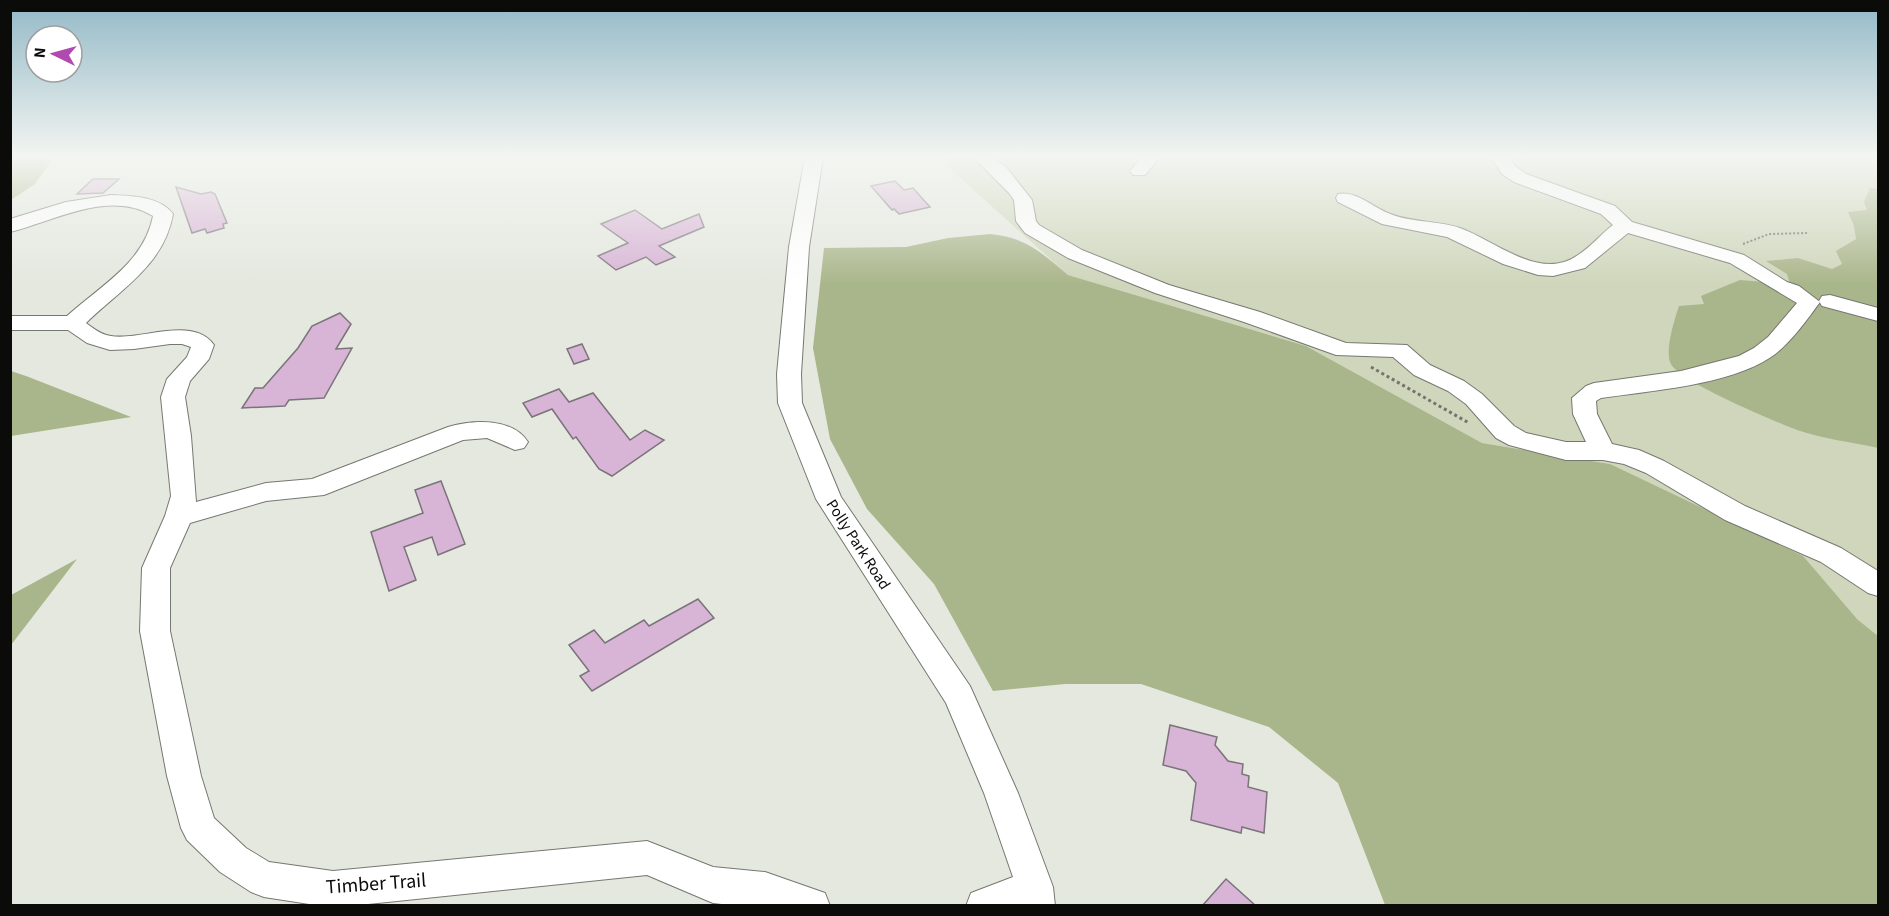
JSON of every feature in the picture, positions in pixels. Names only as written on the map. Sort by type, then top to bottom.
[{"type":"street","points":[[10,226],[29,218],[82,204],[118,200],[137,201],[154,206],[163,214],[163,225],[158,238],[147,255],[130,275],[90,306],[73,323],[10,324]]},
{"type":"street","name":"Polly Park Road","points":[[806,200],[798,247],[789,374],[790,404],[829,499],[959,696],[1001,793],[1035,896]]},
{"type":"street","points":[[1023,200],[1026,221],[1032,229],[1075,254],[1162,289],[1252,316],[1344,350],[1399,350],[1422,370],[1456,386],[1474,399],[1505,432],[1518,439],[1566,451],[1603,451],[1630,456],[1735,513],[1831,555],[1878,585]]},
{"type":"street","points":[[1348,200],[1388,220],[1439,228],[1461,235],[1499,256],[1535,270],[1556,270],[1581,263],[1625,226]]},
{"type":"street","points":[[1584,200],[1608,210],[1625,226],[1737,259],[1809,302],[1787,332],[1752,358],[1700,374],[1594,391],[1584,398],[1585,414],[1603,451]]},
{"type":"street","points":[[1830,301],[1878,315]]},
{"type":"street","name":"Timber Trail","points":[[73,323],[87,335],[113,344],[179,337],[195,339],[203,345],[198,359],[179,379],[172,397],[179,436],[184,496],[179,516],[156,568],[155,631],[184,776],[199,828],[233,860],[264,879],[333,889],[647,858],[713,885],[765,890],[812,906]]},
{"type":"street","points":[[179,516],[266,492],[315,488],[457,433],[481,428],[499,432],[515,442]]},
{"type":"street","points":[[984,906],[1035,896]]},
{"type":"path","points":[[1737,247],[1769,234],[1807,233]]},
{"type":"path","points":[[1344,350],[1478,426]]},
{"type":"green space","points":[[985,200],[1878,200],[1878,636],[1857,619],[1610,464],[1482,443],[1306,346],[1068,275]]},
{"type":"green space","points":[[1865,200],[1878,200],[1878,448],[1797,430],[1749,410],[1691,381],[1678,372],[1669,359],[1669,344],[1679,306],[1704,304],[1701,296],[1740,280],[1790,284],[1787,274],[1766,261],[1798,258],[1832,269],[1842,264],[1836,251],[1856,239],[1848,212],[1867,210]]},
{"type":"green space","points":[[990,234],[1023,242],[1068,275],[1306,346],[1482,443],[1610,464],[1803,556],[1857,619],[1878,636],[1878,905],[1385,905],[1338,783],[1269,727],[1141,684],[1065,684],[993,691],[934,584],[867,509],[830,439],[813,348],[824,248],[906,247],[948,238]]},
{"type":"green space","points":[[11,371],[26,376],[131,417],[11,436]]},
{"type":"green space","points":[[77,559],[11,645],[11,595]]},
{"type":"building","points":[[180,200],[217,200],[227,223],[223,224],[224,228],[207,233],[205,229],[192,233]]},
{"type":"building","points":[[883,200],[924,200],[930,207],[899,214],[894,209],[892,210]]},
{"type":"building","points":[[635,210],[662,229],[699,214],[704,227],[659,246],[675,257],[656,265],[646,257],[616,270],[598,256],[628,243],[601,224]]},
{"type":"building","points":[[340,313],[351,324],[336,349],[352,348],[324,398],[289,400],[285,406],[242,408],[255,388],[263,388],[298,348],[312,326]]},
{"type":"building","points":[[582,344],[589,359],[574,364],[567,349]]},
{"type":"building","points":[[559,389],[569,402],[593,393],[630,440],[645,430],[664,440],[612,476],[599,469],[576,437],[573,439],[552,409],[532,417],[523,403]]},
{"type":"building","points":[[441,481],[465,544],[438,555],[432,537],[404,547],[416,580],[389,591],[371,532],[423,513],[415,490]]},
{"type":"building","points":[[698,599],[714,618],[592,691],[580,676],[589,671],[569,645],[594,630],[605,643],[644,620],[649,626]]},
{"type":"building","points":[[1170,725],[1217,737],[1215,745],[1228,761],[1243,764],[1242,774],[1249,776],[1248,787],[1267,792],[1264,833],[1242,827],[1241,833],[1191,820],[1196,783],[1186,771],[1163,765]]},
{"type":"building","points":[[1226,879],[1256,906],[1202,906]]}]
